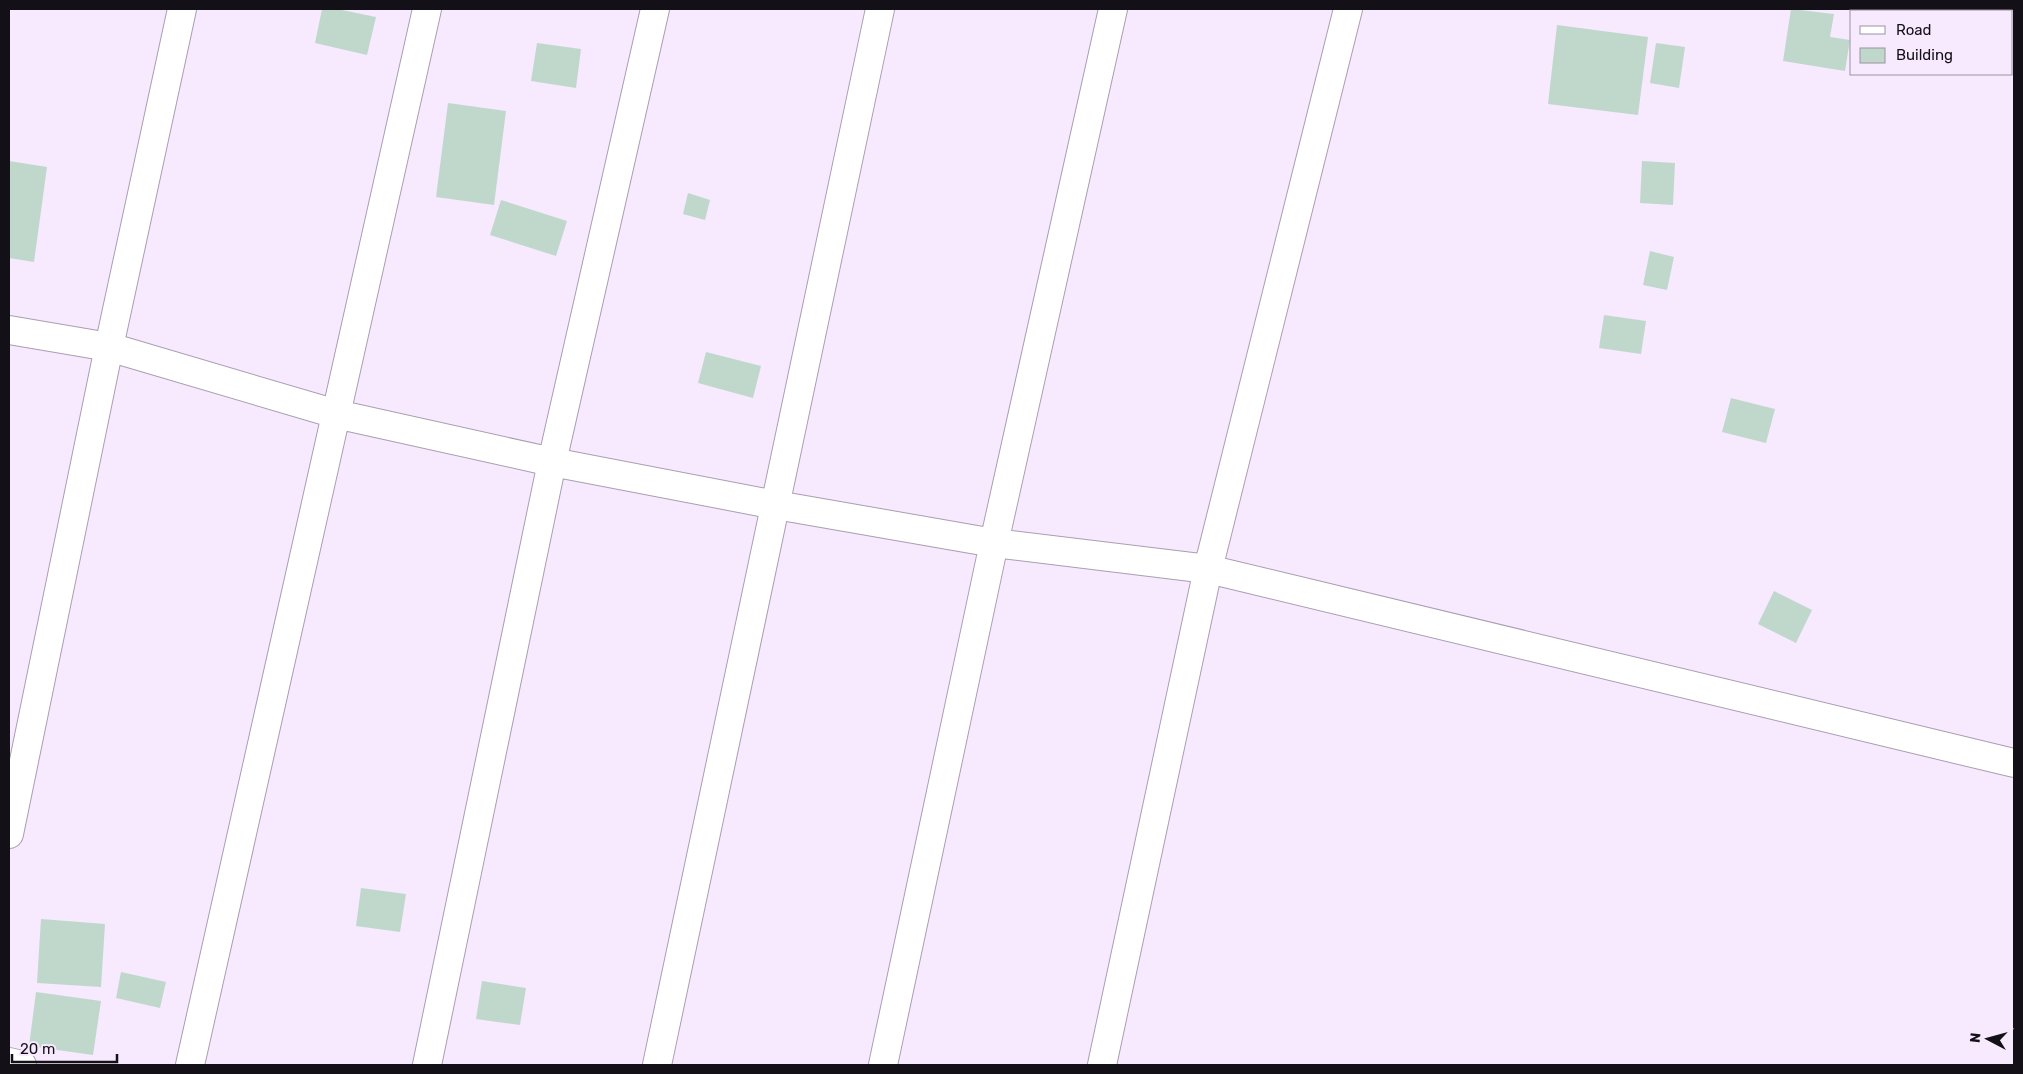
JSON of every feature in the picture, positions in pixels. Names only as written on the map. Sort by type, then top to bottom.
[{"type":"street","points":[[9,834],[182,9]]},
{"type":"street","points":[[190,1065],[427,9]]},
{"type":"street","points":[[427,1065],[552,462],[655,9]]},
{"type":"street","points":[[657,1065],[880,9]]},
{"type":"street","points":[[883,1065],[994,543],[1114,9]]},
{"type":"street","points":[[1102,1065],[1208,569],[1348,9]]},
{"type":"street","points":[[9,330],[110,347],[336,414],[552,462],[776,505],[994,543],[1208,569],[2014,763]]},
{"type":"street","points":[[9,1062],[22,1065]]},
{"type":"building","points":[[322,9],[337,9],[376,17],[367,55],[315,43]]},
{"type":"building","points":[[1791,9],[1834,14],[1830,37],[1850,40],[1845,71],[1783,61]]},
{"type":"building","points":[[1557,25],[1648,37],[1638,115],[1548,104]]},
{"type":"building","points":[[537,43],[581,49],[576,88],[531,81]]},
{"type":"building","points":[[1656,43],[1685,47],[1679,88],[1650,83]]},
{"type":"building","points":[[448,103],[506,111],[494,205],[436,197]]},
{"type":"building","points":[[9,161],[47,167],[34,262],[9,258]]},
{"type":"building","points":[[1642,161],[1675,163],[1673,205],[1640,203]]},
{"type":"building","points":[[688,193],[710,200],[705,220],[683,214]]},
{"type":"building","points":[[501,200],[567,221],[556,256],[490,235]]},
{"type":"building","points":[[1650,251],[1674,257],[1667,290],[1643,285]]},
{"type":"building","points":[[1604,315],[1646,321],[1641,354],[1599,348]]},
{"type":"building","points":[[706,352],[761,366],[753,398],[698,383]]},
{"type":"building","points":[[1731,398],[1775,409],[1766,443],[1722,432]]},
{"type":"building","points":[[1774,591],[1812,610],[1796,643],[1758,624]]},
{"type":"building","points":[[361,888],[406,894],[400,932],[356,926]]},
{"type":"building","points":[[41,919],[105,924],[101,987],[37,983]]},
{"type":"building","points":[[121,972],[166,982],[160,1008],[116,998]]},
{"type":"building","points":[[482,981],[526,988],[520,1025],[476,1019]]},
{"type":"building","points":[[36,992],[101,1001],[93,1055],[29,1046]]}]
